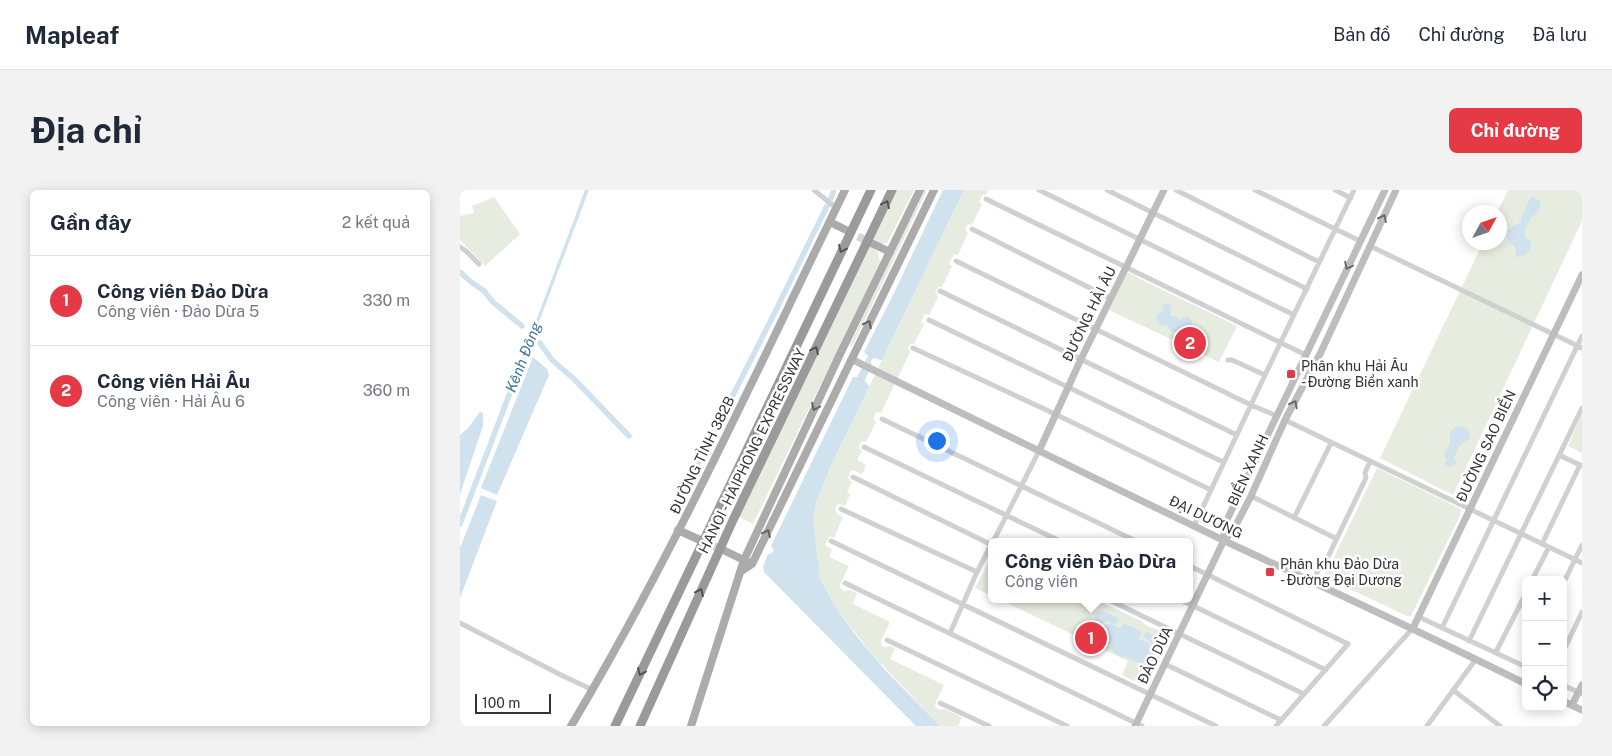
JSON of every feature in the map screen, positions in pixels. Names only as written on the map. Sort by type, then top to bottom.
[{"type":"highway","name":"HANOI - HAIPHONG EXPRESSWAY","points":[[615,726],[871,190]]},
{"type":"highway","name":"HANOI - HAIPHONG EXPRESSWAY","points":[[640,726],[733,520],[892,190]]},
{"type":"main road","name":"ĐƯỜNG TỈNH 382B","points":[[571,726],[649,590],[845,190]]},
{"type":"main road","points":[[691,726],[744,560],[840,354],[920,190]]},
{"type":"main road","points":[[740,572],[752,564],[934,190]]},
{"type":"main road","points":[[830,222],[846,230]]},
{"type":"main road","points":[[869,242],[890,252]]},
{"type":"main road","points":[[840,354],[851,359]]},
{"type":"main road","points":[[678,530],[700,540]]},
{"type":"main road","points":[[723,550],[752,564]]},
{"type":"street","points":[[814,190],[836,208]]},
{"type":"street","points":[[1038,190],[1294,315]]},
{"type":"street","points":[[1107,190],[1307,288]]},
{"type":"street","name":"ĐƯỜNG HẢI ÂU","points":[[1038,451],[1095,329],[1164,190]]},
{"type":"street","points":[[1176,190],[1319,262]]},
{"type":"street","points":[[1255,190],[1580,347]]},
{"type":"street","points":[[1335,190],[1351,198]]},
{"type":"street","points":[[1194,526],[1264,375],[1354,190]]},
{"type":"street","name":"BIỂN XANH","points":[[1224,540],[1224,526],[1384,190]]},
{"type":"street","name":"BIỂN XANH","points":[[1224,540],[1233,531],[1251,496],[1285,420],[1321,352],[1396,190]]},
{"type":"street","points":[[986,199],[1306,355]]},
{"type":"street","points":[[972,229],[1110,298]]},
{"type":"street","points":[[460,247],[479,264]]},
{"type":"street","points":[[956,261],[1251,405],[1471,508],[1520,534],[1582,563]]},
{"type":"street","name":"ĐƯỜNG SAO BIỂN","points":[[1413,628],[1582,275]]},
{"type":"street","points":[[940,291],[1237,435]]},
{"type":"street","points":[[929,320],[1223,462]]},
{"type":"street","points":[[1442,628],[1580,347],[1582,336]]},
{"type":"street","points":[[913,348],[1055,414],[1211,490]]},
{"type":"street","name":"ĐẠI DƯƠNG","points":[[851,359],[1038,451],[1413,628],[1522,682]]},
{"type":"street","points":[[1228,360],[1232,360],[1264,375]]},
{"type":"street","points":[[1469,641],[1582,408]]},
{"type":"street","points":[[882,418],[1130,538]]},
{"type":"street","points":[[1294,518],[1330,443]]},
{"type":"street","points":[[864,447],[1054,538]]},
{"type":"street","points":[[995,538],[1038,451]]},
{"type":"street","points":[[1542,544],[1580,465],[1560,455]]},
{"type":"street","points":[[1313,582],[1320,566],[1326,561],[1366,478],[1365,472],[1370,461]]},
{"type":"street","points":[[853,477],[988,542]]},
{"type":"street","points":[[1251,496],[1337,539]]},
{"type":"street","points":[[841,510],[977,572]]},
{"type":"street","name":"ĐẢO DỪA","points":[[1138,725],[1150,694],[1224,540]]},
{"type":"street","points":[[832,541],[1216,726]]},
{"type":"street","points":[[1567,576],[1582,545]]},
{"type":"street","points":[[1534,576],[1549,547]]},
{"type":"street","points":[[950,633],[988,551]]},
{"type":"street","points":[[1193,568],[1348,644],[1276,726]]},
{"type":"street","points":[[845,583],[1138,725]]},
{"type":"street","points":[[1496,652],[1522,601]]},
{"type":"street","points":[[1115,603],[1304,694]]},
{"type":"street","points":[[1187,603],[1326,670]]},
{"type":"street","points":[[1567,644],[1582,612]]},
{"type":"street","points":[[1419,617],[1522,665]]},
{"type":"street","points":[[460,623],[593,690]]},
{"type":"street","points":[[1324,726],[1413,628]]},
{"type":"street","points":[[886,640],[1068,726]]},
{"type":"street","points":[[1427,726],[1476,659]]},
{"type":"street","points":[[1165,664],[1281,720]]},
{"type":"street","points":[[1572,705],[1580,693],[1582,685]]},
{"type":"street","points":[[1567,688],[1580,693]]},
{"type":"street","points":[[1453,690],[1500,726]]},
{"type":"street","points":[[940,703],[989,726]]},
{"type":"street","points":[[1567,703],[1582,710]]},
{"type":"shaded area","points":[[895,190],[914,190],[887,243],[880,244],[870,240]]},
{"type":"shaded area","points":[[924,190],[927,190],[853,345],[850,347],[850,344]]},
{"type":"shaded area","points":[[964,190],[988,190],[986,195],[983,194],[979,202],[982,204],[972,225],[968,224],[965,230],[968,233],[958,255],[954,254],[949,264],[952,266],[942,287],[938,287],[935,292],[938,297],[929,315],[925,314],[921,322],[924,324],[914,344],[911,343],[908,348],[910,352],[881,413],[876,412],[873,419],[876,422],[866,442],[862,441],[859,448],[862,451],[857,460],[866,465],[861,475],[851,470],[848,478],[852,482],[847,492],[850,494],[845,506],[839,504],[835,510],[837,514],[843,517],[834,538],[830,536],[825,544],[832,549],[829,557],[849,566],[840,588],[844,591],[850,590],[857,593],[853,604],[890,622],[881,645],[895,648],[890,659],[944,685],[935,706],[939,710],[945,709],[962,717],[958,726],[940,726],[871,653],[836,608],[819,574],[820,568],[815,549],[813,518],[816,504],[829,470]]},
{"type":"shaded area","points":[[1508,190],[1582,190],[1582,221],[1453,495],[1380,458],[1480,250],[1507,250],[1507,205],[1500,205]]},
{"type":"shaded area","points":[[494,197],[520,234],[485,266],[460,240],[460,216],[474,213],[472,206]]},
{"type":"shaded area","points":[[868,243],[877,251],[880,262],[753,524],[737,516]]},
{"type":"shaded area","points":[[1128,273],[1237,326],[1219,362],[1109,310]]},
{"type":"shaded area","points":[[1582,414],[1582,453],[1568,446]]},
{"type":"shaded area","points":[[1377,468],[1461,510],[1459,518],[1411,616],[1407,616],[1322,577],[1328,570]]},
{"type":"shaded area","points":[[988,563],[988,594],[975,588]]},
{"type":"shaded area","points":[[1007,603],[1103,603],[1150,627],[1167,633],[1169,640],[1146,685],[1122,675],[1128,661]]},
{"type":"water","points":[[585,190],[589,190],[531,343],[529,334],[536,321]]},
{"type":"water","points":[[943,190],[964,190],[882,360],[873,358],[861,379],[869,387],[829,470],[816,504],[813,518],[820,569],[819,574],[836,608],[887,672],[940,726],[916,726],[764,572],[763,567],[768,554],[774,551],[771,546],[853,377],[857,377],[868,356],[864,352]]},
{"type":"water","points":[[1533,197],[1539,200],[1540,204],[1540,209],[1532,217],[1524,233],[1531,242],[1531,249],[1524,256],[1516,257],[1516,248],[1509,242],[1507,234],[1509,229],[1521,222],[1530,199]]},
{"type":"water","points":[[1169,303],[1172,307],[1170,316],[1181,320],[1184,317],[1189,317],[1192,321],[1192,326],[1183,327],[1176,332],[1171,331],[1168,326],[1157,322],[1156,317],[1162,312],[1164,304]]},
{"type":"water","points":[[533,357],[547,369],[549,375],[497,495],[481,488]]},
{"type":"water","points":[[480,412],[483,413],[483,426],[460,494],[460,435]]},
{"type":"water","points":[[1457,426],[1466,428],[1470,435],[1453,457],[1456,464],[1449,467],[1445,464],[1447,460],[1444,456],[1450,443],[1450,432]]},
{"type":"water","points":[[481,495],[497,501],[460,598],[460,548]]},
{"type":"water","points":[[1100,610],[1119,618],[1115,625],[1107,621],[1101,623],[1096,629],[1096,637],[1111,647],[1099,638],[1099,629],[1103,625],[1111,624],[1120,629],[1123,623],[1142,632],[1139,639],[1148,643],[1153,650],[1151,642],[1143,636],[1146,631],[1160,639],[1162,645],[1155,655],[1153,666],[1149,667],[1124,656],[1123,658],[1090,639],[1087,632],[1094,621],[1096,613]]},
{"type":"waterway","points":[[831,198],[834,190]]},
{"type":"waterway","points":[[685,490],[827,206]]},
{"type":"waterway","points":[[460,272],[522,326]]},
{"type":"waterway","name":"Kênh Đông","points":[[460,524],[532,335]]},
{"type":"waterway","points":[[540,343],[552,360],[574,379],[629,436]]},
{"type":"waterway","points":[[859,386],[869,365]]},
{"type":"tunnel","points":[[847,231],[869,242]]},
{"type":"tunnel","points":[[700,540],[723,550]]},
{"type":"place","name":"Công viên Hải Âu","points":[[1190,343]]},
{"type":"place","name":"Phân khu Hải Âu - Đường Biển xanh","points":[[1291,374]]},
{"type":"place","name":"Phân khu Đảo Dừa - Đường Đại Dương","points":[[1270,572]]},
{"type":"place","name":"Công viên Đảo Dừa","points":[[1091,638]]}]
